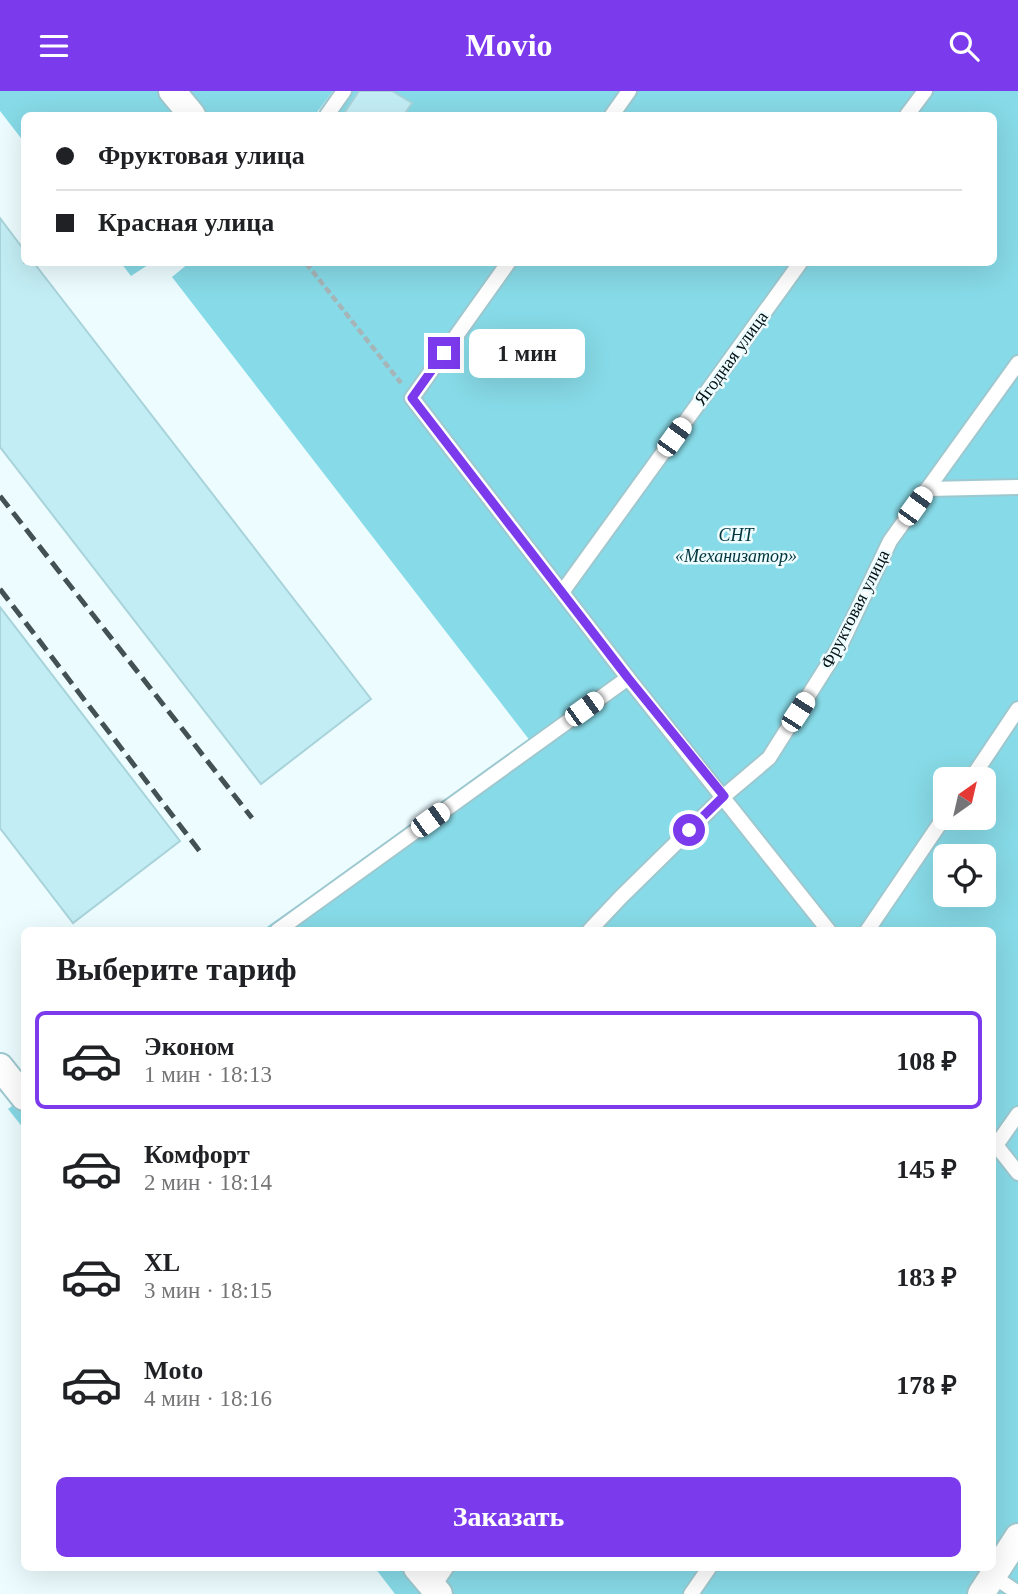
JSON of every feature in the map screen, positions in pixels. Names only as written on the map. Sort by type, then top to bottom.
[{"type":"street","points":[[172,91],[189,112]]},
{"type":"street","points":[[0,1067],[21,1093]]},
{"type":"street","points":[[987,1585],[1018,1537]]},
{"type":"lane","points":[[329,112],[344,91]]},
{"type":"lane","points":[[614,112],[629,91]]},
{"type":"lane","points":[[909,112],[925,91]]},
{"type":"lane","points":[[506,266],[412,398],[563,590],[628,678],[826,927]]},
{"type":"lane","name":"Ягодная улица","points":[[563,590],[798,266]]},
{"type":"lane","name":"Фруктовая улица","points":[[593,927],[724,796],[769,758],[841,644],[890,541],[1018,363]]},
{"type":"lane","points":[[927,489],[1018,487]]},
{"type":"lane","points":[[283,927],[628,678]]},
{"type":"lane","points":[[979,767],[1018,709]]},
{"type":"lane","points":[[870,927],[936,830]]},
{"type":"lane","points":[[996,1142],[1018,1114]]},
{"type":"lane","points":[[996,1147],[1018,1173]]},
{"type":"lane","points":[[691,1594],[707,1571]]},
{"type":"lane","points":[[987,1585],[1018,1593]]},
{"type":"path","points":[[308,266],[412,398]]},
{"type":"green space","points":[[0,91],[333,91],[317,112],[21,112],[21,138],[0,111]]},
{"type":"green space","name":"СНТ «Механизатор»","points":[[339,91],[1018,91],[1018,1594],[395,1594],[377,1571],[996,1571],[996,927],[267,927],[531,742],[172,277],[185,266],[997,266],[997,112],[323,112]]},
{"type":"green space","points":[[123,266],[146,266],[131,276]]},
{"type":"green space","points":[[21,1099],[21,1125],[8,1109]]},
{"type":"building","points":[[359,91],[392,91],[412,103],[406,112],[345,112]]},
{"type":"building","points":[[0,218],[21,246],[21,266],[36,266],[371,699],[261,784],[0,447]]},
{"type":"building","points":[[0,607],[180,841],[73,923],[0,828]]},
{"type":"railway","points":[[0,496],[252,818]]},
{"type":"railway","points":[[0,589],[201,853]]},
{"type":"route","points":[[444,353],[412,398],[563,590],[628,678],[724,796],[689,830]]}]
